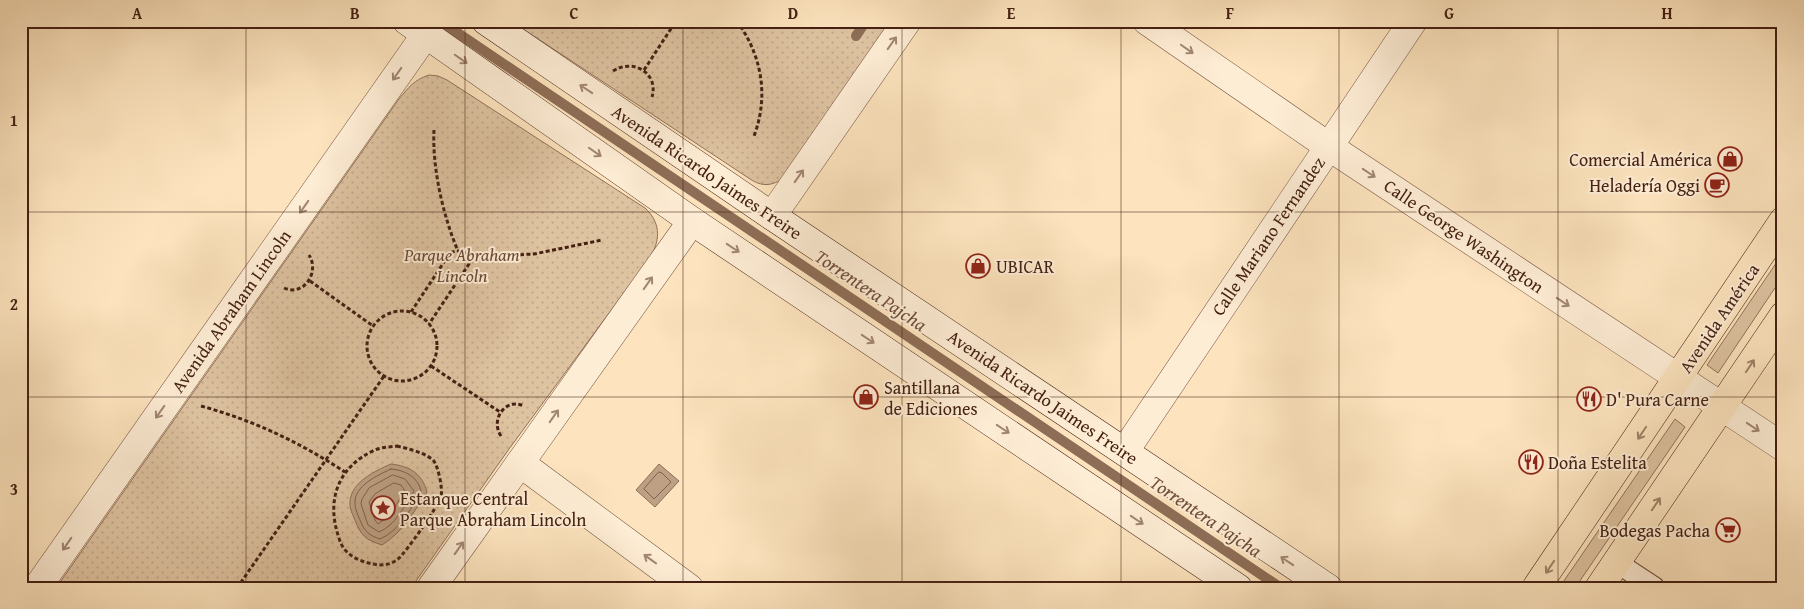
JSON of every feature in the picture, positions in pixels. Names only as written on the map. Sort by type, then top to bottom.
[{"type":"main road","name":"Avenida América","points":[[1536,588],[1783,222]]},
{"type":"main road","points":[[1599,588],[1783,316]]},
{"type":"street","name":"Avenida Ricardo Jaimes Freire","points":[[486,21],[772,216],[1328,588]]},
{"type":"street","points":[[772,216],[907,21]]},
{"type":"street","name":"Calle George Washington","points":[[1147,21],[1328,146],[1783,447]]},
{"type":"street","name":"Calle Mariano Fernandez","points":[[1124,451],[1413,21]]},
{"type":"street","points":[[416,28],[692,221],[1238,588]]},
{"type":"street","name":"Avenida Abraham Lincoln","points":[[36,588],[416,28]]},
{"type":"street","points":[[431,588],[692,221]]},
{"type":"street","points":[[520,463],[689,588]]},
{"type":"lane","points":[[1616,562],[1654,588]]},
{"type":"path","points":[[644,70],[676,21]]},
{"type":"path","points":[[737,21],[752,46],[760,73],[762,102],[754,136]]},
{"type":"path","points":[[612,72],[628,65],[644,70],[650,76],[653,83],[652,100]]},
{"type":"path","points":[[434,130],[440,191],[458,250]]},
{"type":"path","points":[[468,257],[534,254],[602,240]]},
{"type":"path","points":[[411,312],[448,256],[458,250],[464,252],[468,257],[469,264],[429,324]]},
{"type":"path","points":[[281,287],[296,290],[310,281],[313,266],[306,252]]},
{"type":"path","points":[[310,281],[374,326]]},
{"type":"path","points":[[411,312],[429,324],[437,345],[431,366],[424,374],[405,381],[394,380],[384,376],[375,369],[367,347],[368,336],[381,318],[390,313],[411,312]]},
{"type":"path","points":[[431,366],[500,412]]},
{"type":"path","points":[[237,588],[384,376]]},
{"type":"path","points":[[504,439],[497,429],[496,423],[500,412],[510,405],[522,404],[527,408]]},
{"type":"path","points":[[200,406],[238,417],[283,436],[346,472]]},
{"type":"path","points":[[398,446],[419,452],[434,461],[439,473],[441,496],[430,516],[398,560],[378,567],[354,558],[341,546],[333,522],[334,496],[346,472],[364,456],[377,449],[398,446]]},
{"type":"green space","points":[[511,21],[892,21],[784,178],[775,183],[763,184],[750,179]]},
{"type":"green space","name":"Parque Abraham Lincoln","points":[[429,75],[447,80],[645,208],[654,219],[657,237],[651,256],[509,449],[411,588],[56,588],[399,99],[409,87]]},
{"type":"green space","points":[[1783,253],[1783,276],[1718,373],[1707,365]]},
{"type":"green space","points":[[1675,419],[1685,427],[1575,588],[1559,588]]},
{"type":"water","name":"Estanque Central Parque Abraham Lincoln","points":[[391,464],[409,469],[418,475],[425,485],[427,492],[402,528],[382,545],[362,534],[351,511],[350,502],[351,495],[359,483],[371,474]]},
{"type":"water","points":[[659,464],[679,481],[655,507],[636,490]]},
{"type":"waterway","name":"Torrentera Pajcha","points":[[440,21],[1281,588]]},
{"type":"waterway","points":[[856,36],[866,21]]},
{"type":"place","name":"Comercial América","points":[[1730,159]]},
{"type":"place","name":"Heladería Oggi","points":[[1717,185]]},
{"type":"place","name":"UBICAR","points":[[978,266]]},
{"type":"place","name":"Santillana de Ediciones","points":[[866,397]]},
{"type":"place","name":"D' Pura Carne","points":[[1589,399]]},
{"type":"place","name":"Doña Estelita","points":[[1531,462]]},
{"type":"place","name":"Estanque Central Parque Abraham Lincoln","points":[[383,508]]},
{"type":"place","name":"Bodegas Pacha","points":[[1728,530]]}]
